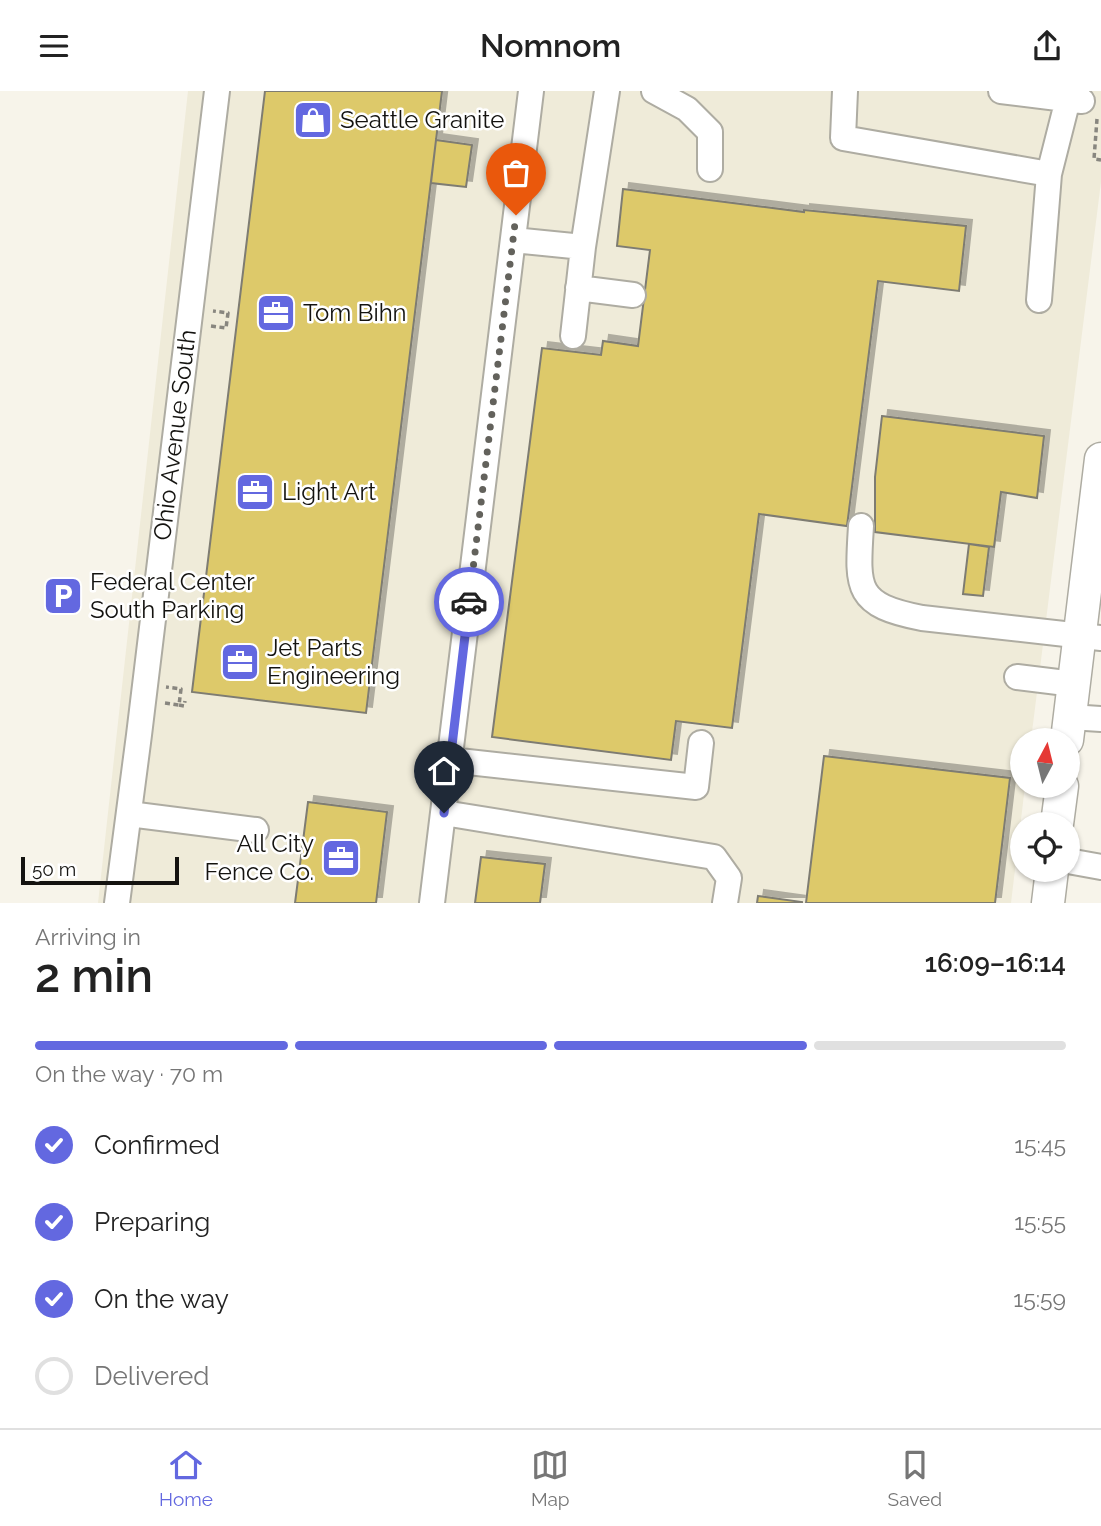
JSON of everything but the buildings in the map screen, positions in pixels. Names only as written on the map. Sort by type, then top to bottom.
[{"type":"main road","points":[[1079,725],[1074,684],[1090,636],[1100,476]]},
{"type":"main road","points":[[1048,903],[1051,882]]},
{"type":"street","name":"Ohio Avenue South","points":[[117,903],[217,91]]},
{"type":"street","points":[[432,903],[531,91]]},
{"type":"street","points":[[573,336],[583,247],[607,91]]},
{"type":"street","points":[[654,91],[687,109],[710,132],[710,169]]},
{"type":"street","points":[[845,91],[843,138],[1049,174]]},
{"type":"street","points":[[1001,91],[1075,100],[1049,174],[1039,300]]},
{"type":"street","points":[[513,240],[583,247]]},
{"type":"street","points":[[578,288],[633,295]]},
{"type":"street","points":[[861,526],[858,568],[861,587],[874,603],[894,613],[1090,636]]},
{"type":"street","points":[[1017,677],[1074,684]]},
{"type":"street","points":[[450,760],[696,787],[701,743]]},
{"type":"street","points":[[444,813],[714,857],[729,879],[726,903]]},
{"type":"street","points":[[129,814],[256,830]]},
{"type":"street","points":[[1080,863],[1101,867]]},
{"type":"path","points":[[1075,100],[1097,119],[1094,159],[1101,160]]},
{"type":"path","points":[[206,326],[226,328],[228,312],[207,311]]},
{"type":"path","points":[[161,686],[181,689],[179,705]]},
{"type":"path","points":[[159,702],[184,706],[185,701]]},
{"type":"shaded area","points":[[188,91],[1101,91],[1101,182],[1033,728],[1010,728],[1010,798],[1024,798],[1022,812],[1010,812],[1010,882],[1014,882],[1011,903],[98,903]]},
{"type":"way so far","points":[[469,602],[516,215]]},
{"type":"place","name":"Seattle Granite","points":[[313,120]]},
{"type":"place","name":"Tom Bihn","points":[[276,313]]},
{"type":"place","name":"Light Art","points":[[255,492]]},
{"type":"place","name":"Federal Center South Parking","points":[[63,596]]},
{"type":"place","name":"Jet Parts Engineering","points":[[240,662]]},
{"type":"place","name":"All City Fence Co.","points":[[341,858]]},
{"type":"route","points":[[444,813],[469,602]]}]
